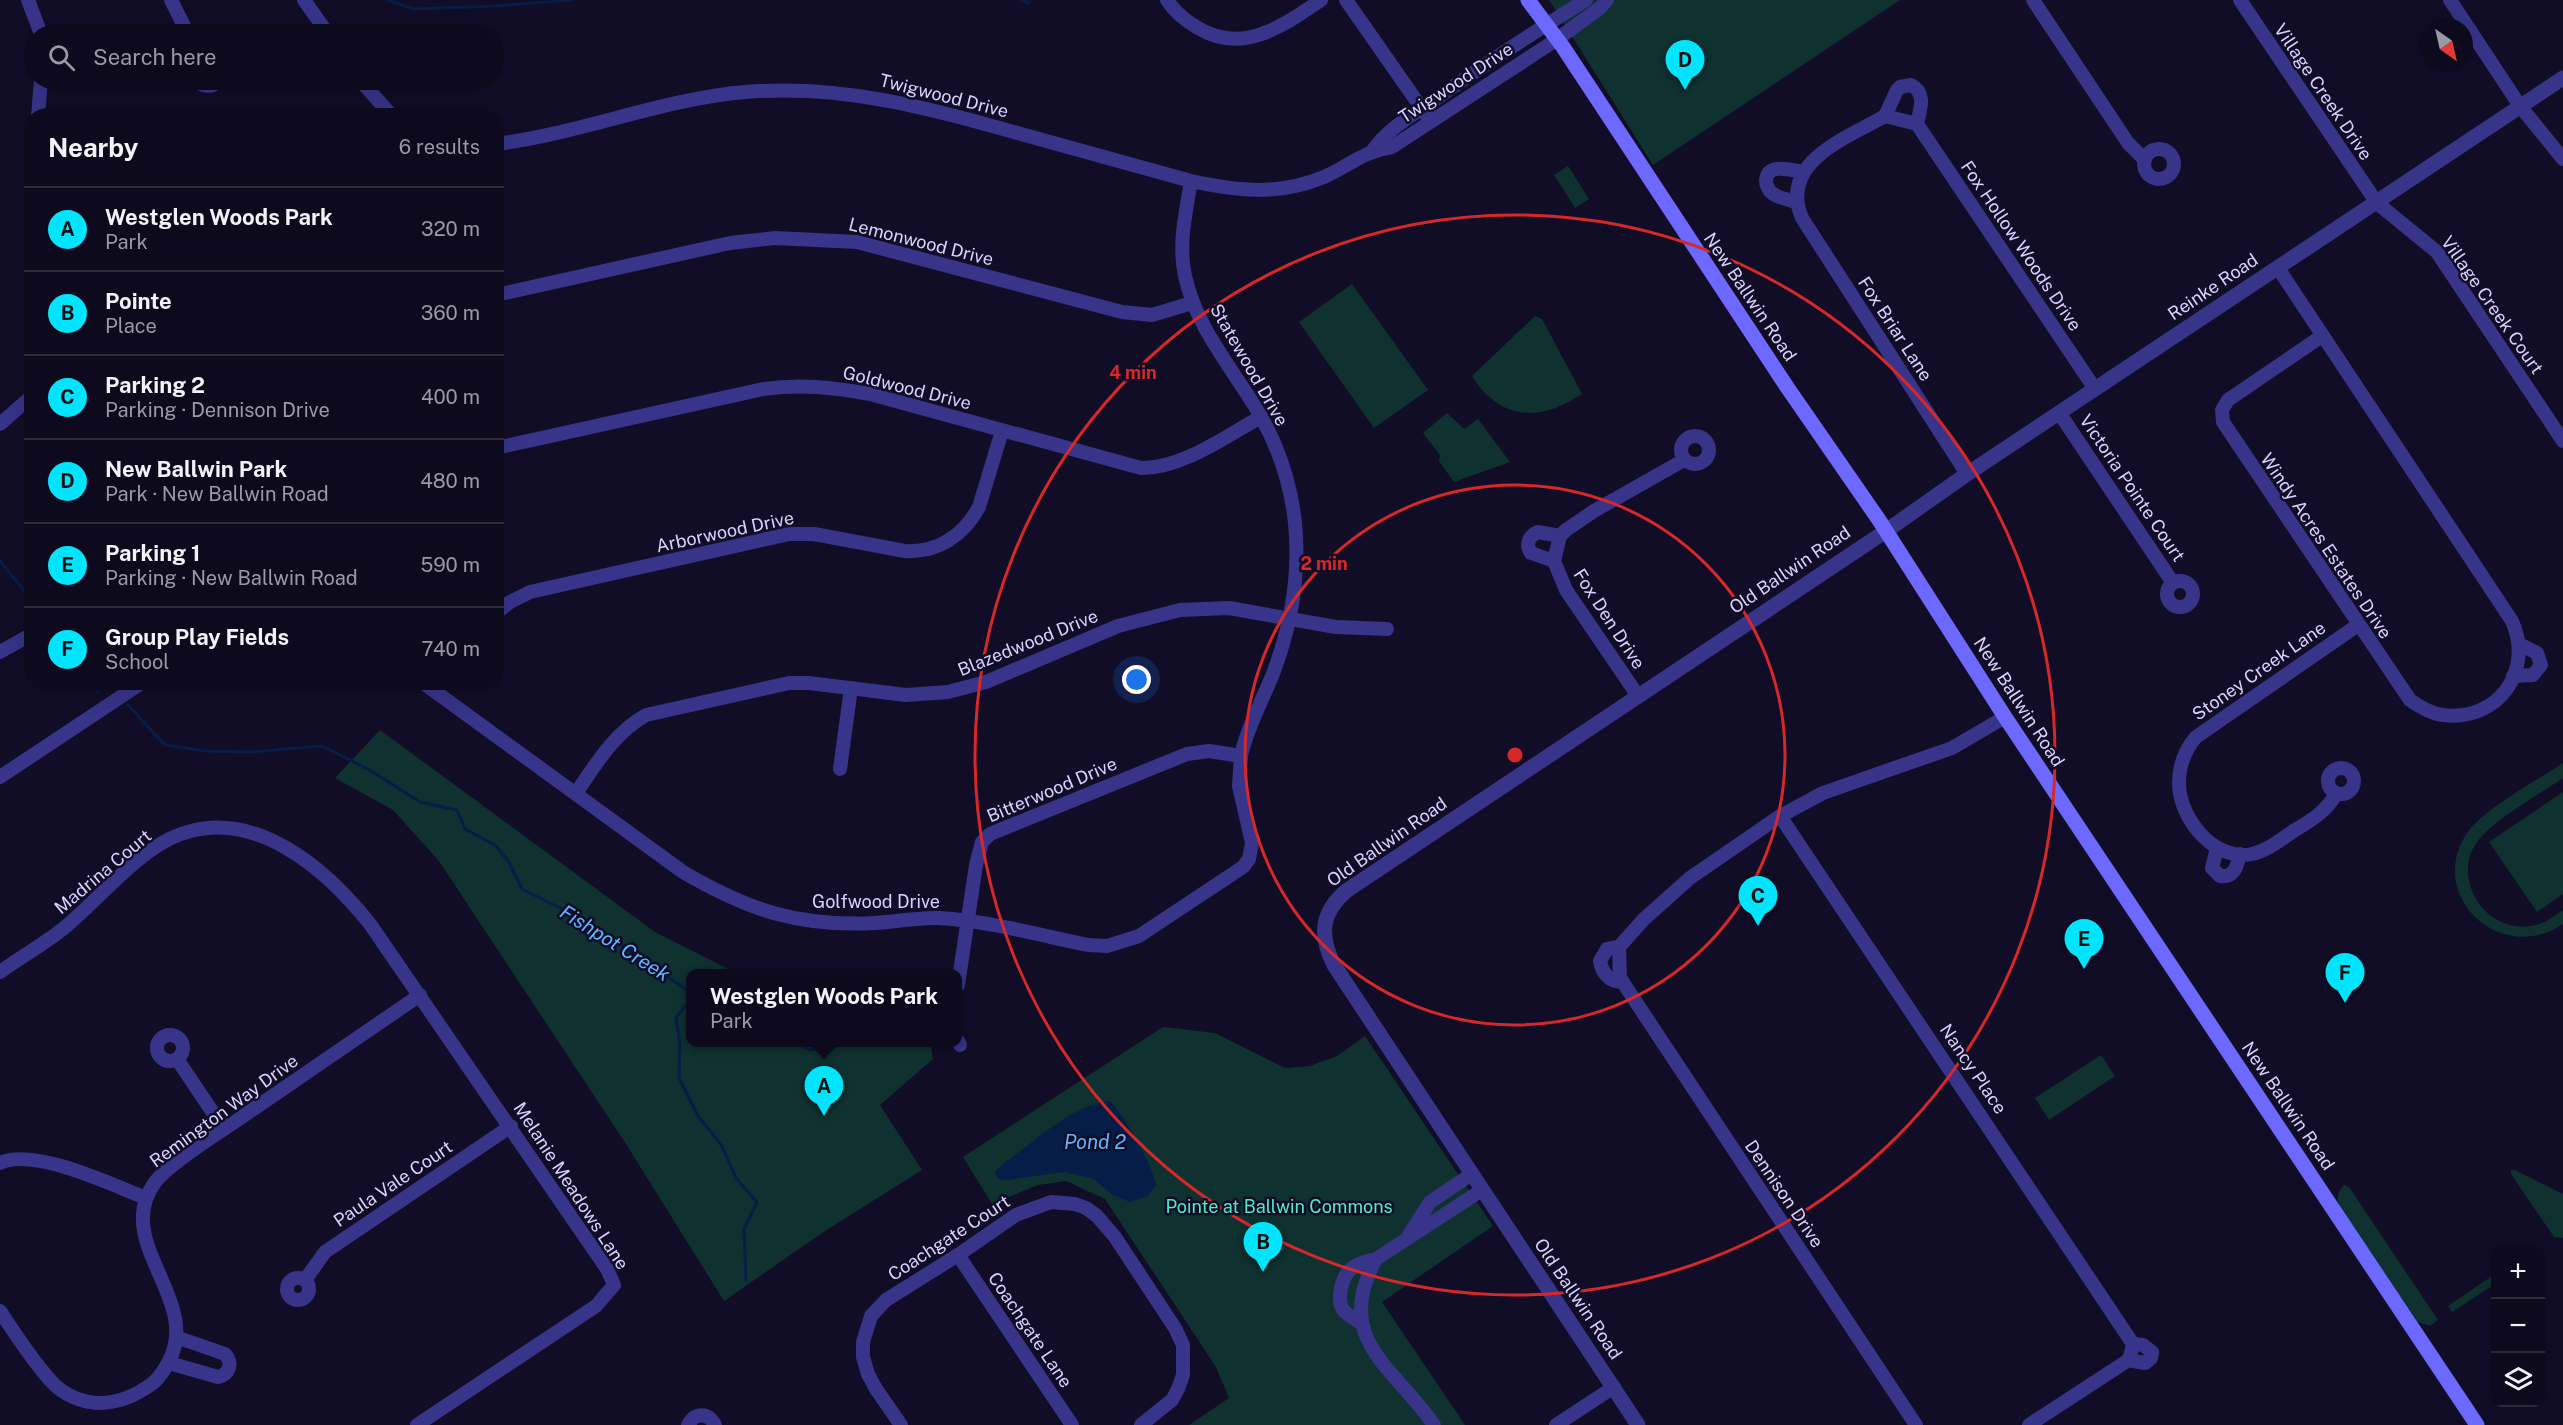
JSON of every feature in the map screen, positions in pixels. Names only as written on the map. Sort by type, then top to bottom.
[{"type":"main road","name":"New Ballwin Road","points":[[1528,0],[1615,125],[1786,387],[1886,531],[2005,717],[2477,1425]]},
{"type":"street","points":[[28,0],[38,24]]},
{"type":"street","points":[[171,0],[183,24]]},
{"type":"street","points":[[304,0],[321,24]]},
{"type":"street","points":[[1167,0],[1182,17],[1209,35],[1238,39],[1270,32],[1321,0]]},
{"type":"street","points":[[1346,0],[1430,121]]},
{"type":"street","name":"Twigwood Drive","points":[[1373,150],[1382,137],[1422,108],[1545,24],[1586,0]]},
{"type":"street","name":"Twigwood Drive","points":[[504,142],[720,95],[762,91],[828,92],[882,98],[937,110],[1191,181],[1250,191],[1285,188],[1323,177],[1373,150],[1392,147],[1556,40],[1600,8],[1607,0]]},
{"type":"street","points":[[2033,0],[2128,143],[2145,160]]},
{"type":"street","name":"Village Creek Drive","points":[[2240,0],[2377,203]]},
{"type":"street","points":[[2450,0],[2520,106],[2563,159]]},
{"type":"street","name":"Reinke Road","points":[[1886,531],[2095,388],[2563,78]]},
{"type":"street","points":[[1803,172],[1778,168],[1772,171],[1767,178],[1768,187],[1773,194],[1795,202],[1803,172],[1817,157],[1842,139],[1885,116],[1900,87],[1911,85],[1919,90],[1921,96],[1917,124],[1885,116]]},
{"type":"street","points":[[38,108],[39,90]]},
{"type":"street","points":[[368,90],[382,108]]},
{"type":"street","name":"Fox Hollow Woods Drive","points":[[1917,124],[2095,388]]},
{"type":"street","name":"Statewood Drive","points":[[1191,181],[1182,241],[1185,274],[1192,303],[1206,331],[1261,417],[1285,475],[1295,524],[1295,574],[1290,617],[1273,672],[1241,756],[1239,786],[1252,843]]},
{"type":"street","name":"Fox Briar Lane","points":[[1795,202],[1802,218],[1967,474]]},
{"type":"street","name":"Village Creek Court","points":[[2377,203],[2437,252],[2563,441]]},
{"type":"street","name":"Lemonwood Drive","points":[[504,292],[730,243],[784,238],[857,242],[1122,312],[1152,315],[1192,303]]},
{"type":"street","name":"Windy Acres Estates Drive","points":[[2278,268],[2512,621],[2519,637],[2520,659],[2506,691],[2493,703],[2478,711],[2442,716],[2410,700],[2223,423],[2222,410],[2228,400],[2322,336]]},
{"type":"street","name":"Goldwood Drive","points":[[504,446],[763,389],[798,385],[837,388],[870,394],[1141,468],[1152,468],[1181,460],[1261,417]]},
{"type":"street","points":[[0,424],[24,403]]},
{"type":"street","name":"Victoria Pointe Court","points":[[2060,414],[2173,583]]},
{"type":"street","name":"Arborwood Drive","points":[[504,607],[530,592],[789,534],[814,534],[915,552],[936,547],[956,537],[974,517],[1002,431]]},
{"type":"street","points":[[1560,536],[1594,511],[1684,460]]},
{"type":"street","name":"Old Ballwin Road","points":[[1638,1425],[1334,964],[1325,942],[1324,928],[1327,914],[1334,902],[1346,891],[1886,531]]},
{"type":"street","name":"Fox Den Drive","points":[[1554,561],[1535,555],[1529,549],[1528,543],[1533,534],[1538,532],[1560,536],[1554,561],[1566,590],[1638,696]]},
{"type":"street","name":"Blazedwood Drive","points":[[576,793],[611,743],[633,723],[646,715],[780,684],[809,683],[906,695],[927,695],[966,688],[1118,626],[1180,610],[1229,609],[1290,617],[1336,627],[1387,629]]},
{"type":"street","name":"Stoney Creek Lane","points":[[2217,848],[2208,842],[2197,828],[2181,795],[2179,777],[2189,746],[2207,728],[2358,625]]},
{"type":"street","points":[[0,652],[24,638]]},
{"type":"street","name":"Windy Acres Estates Drive","points":[[2513,676],[2533,675],[2541,664],[2537,653],[2519,644]]},
{"type":"street","points":[[840,769],[851,688]]},
{"type":"street","points":[[0,777],[131,690]]},
{"type":"street","name":"Golfwood Drive","points":[[444,690],[576,793],[683,872],[717,892],[752,907],[802,920],[841,924],[923,918],[968,922],[1088,945],[1107,946],[1123,943],[1152,929],[1234,874],[1249,859],[1252,843]]},
{"type":"street","name":"Dennison Drive","points":[[1916,1425],[1623,982],[1618,971],[1619,946],[1644,919],[1690,878],[1780,816],[1823,793],[1952,748],[2005,717]]},
{"type":"street","name":"Bitterwood Drive","points":[[960,969],[978,853],[982,842],[990,834],[1186,754],[1209,752],[1241,756]]},
{"type":"street","points":[[2240,854],[2234,872],[2228,876],[2220,876],[2212,868],[2217,848],[2226,853],[2240,854],[2251,854],[2268,848],[2328,808],[2336,794]]},
{"type":"street","name":"Nancy Place","points":[[1780,816],[2133,1344],[2143,1345],[2152,1352],[2151,1358],[2145,1363],[2127,1360],[2029,1425]]},
{"type":"street","name":"Madrina Court","points":[[0,972],[63,929],[137,863],[165,842],[180,834],[198,830],[236,829],[272,840],[325,876],[360,912],[420,995]]},
{"type":"street","name":"Melanie Meadows Lane","points":[[417,1425],[596,1306],[614,1286],[608,1269],[420,995]]},
{"type":"street","name":"Remington Way Drive","points":[[146,1198],[163,1174],[224,1129],[420,995]]},
{"type":"street","points":[[177,1059],[224,1129]]},
{"type":"street","name":"Paula Vale Court","points":[[305,1280],[325,1252],[511,1126]]},
{"type":"street","points":[[0,1163],[13,1160],[44,1161],[146,1198],[143,1212],[146,1244],[173,1304],[175,1349],[169,1363],[156,1380],[132,1396],[118,1401],[88,1403],[75,1398],[53,1384],[33,1360],[0,1311]]},
{"type":"street","points":[[1406,1239],[1430,1202],[1472,1174]]},
{"type":"street","points":[[1360,1323],[1343,1310],[1340,1301],[1347,1272],[1360,1263],[1376,1259],[1482,1190]]},
{"type":"street","name":"Coachgate Court","points":[[901,1425],[868,1374],[863,1350],[866,1328],[871,1316],[886,1300],[1017,1215],[1051,1202],[1075,1204],[1097,1216],[1176,1328],[1183,1346],[1183,1375],[1178,1389],[1172,1400],[1141,1425]]},
{"type":"street","name":"Coachgate Lane","points":[[958,1255],[1072,1425]]},
{"type":"street","points":[[1376,1259],[1359,1306],[1360,1323],[1365,1335],[1398,1384],[1434,1425]]},
{"type":"street","points":[[169,1363],[218,1377],[225,1375],[230,1368],[228,1357],[225,1354],[176,1337]]},
{"type":"street","points":[[2127,1360],[2133,1344]]},
{"type":"street","points":[[1556,1425],[1614,1388]]},
{"type":"street","points":[[688,1425],[693,1418],[702,1415],[710,1418],[715,1425]]},
{"type":"green space","points":[[1549,0],[1900,0],[1653,165]]},
{"type":"green space","points":[[1568,166],[1589,199],[1575,208],[1554,175]]},
{"type":"green space","points":[[1352,284],[1428,390],[1374,428],[1299,322]]},
{"type":"green space","points":[[1535,316],[1542,319],[1582,394],[1551,409],[1522,412],[1508,409],[1495,402],[1472,376]]},
{"type":"green space","points":[[1447,413],[1464,429],[1478,419],[1510,462],[1454,482],[1439,461],[1440,455],[1423,433]]},
{"type":"green space","points":[[380,730],[655,932],[728,969],[686,969],[686,1047],[931,1047],[933,1059],[880,1105],[922,1170],[822,1233],[724,1301],[626,1144],[439,861],[393,810],[335,778]]},
{"type":"green space","points":[[2563,763],[2563,778],[2505,816],[2477,842],[2470,857],[2468,872],[2470,887],[2477,900],[2499,921],[2514,926],[2530,926],[2548,920],[2563,910],[2563,924],[2539,935],[2516,936],[2494,930],[2476,918],[2463,901],[2456,880],[2457,857],[2467,833],[2474,824],[2511,796]]},
{"type":"green space","points":[[2563,792],[2563,894],[2537,912],[2489,842]]},
{"type":"green space","name":"Pointe at Ballwin Commons","points":[[1163,1027],[1215,1033],[1285,1068],[1310,1066],[1337,1056],[1365,1036],[1493,1226],[1382,1302],[1465,1425],[1189,1425],[1229,1398],[1216,1367],[1105,1199],[1066,1181],[1038,1185],[992,1204],[963,1157]]},
{"type":"green space","points":[[2101,1055],[2115,1076],[2049,1120],[2035,1098]]},
{"type":"green space","points":[[2511,1170],[2563,1194],[2563,1238],[2554,1237],[2511,1174]]},
{"type":"green space","points":[[2344,1185],[2349,1187],[2438,1320],[2430,1326],[2418,1322],[2340,1208],[2338,1196]]},
{"type":"green space","points":[[2491,1277],[2491,1287],[2452,1312],[2448,1306]]},
{"type":"water","name":"Pond 2","points":[[1110,1101],[1137,1141],[1153,1174],[1156,1184],[1148,1196],[1130,1202],[1113,1195],[1094,1179],[1064,1172],[1008,1180],[998,1179],[995,1172],[1003,1164],[1054,1126],[1082,1109]]},
{"type":"waterway","points":[[388,0],[413,9],[571,0]]},
{"type":"waterway","points":[[1022,0],[1028,3]]},
{"type":"waterway","points":[[0,561],[24,590]]},
{"type":"waterway","name":"Fishpot Creek","points":[[128,705],[165,745],[205,751],[250,752],[322,746],[368,769],[420,802],[457,810],[465,829],[495,845],[509,862],[522,889],[588,922],[686,989]]},
{"type":"waterway","points":[[686,1006],[676,1017],[680,1045],[679,1078],[698,1116],[722,1146],[736,1178],[757,1202],[744,1229],[746,1280]]},
{"type":"waterway","name":"Fishpot Creek","points":[[804,1047],[810,1050],[822,1047]]},
{"type":"place","name":"New Ballwin Park","points":[[1685,90]]},
{"type":"place","name":"Parking 2","points":[[1758,926]]},
{"type":"place","name":"Parking 1","points":[[2084,969]]},
{"type":"place","name":"Group Play Fields","points":[[2345,1003]]},
{"type":"place","name":"Westglen Woods Park","points":[[824,1116]]},
{"type":"place","name":"Pointe","points":[[1263,1272]]}]
